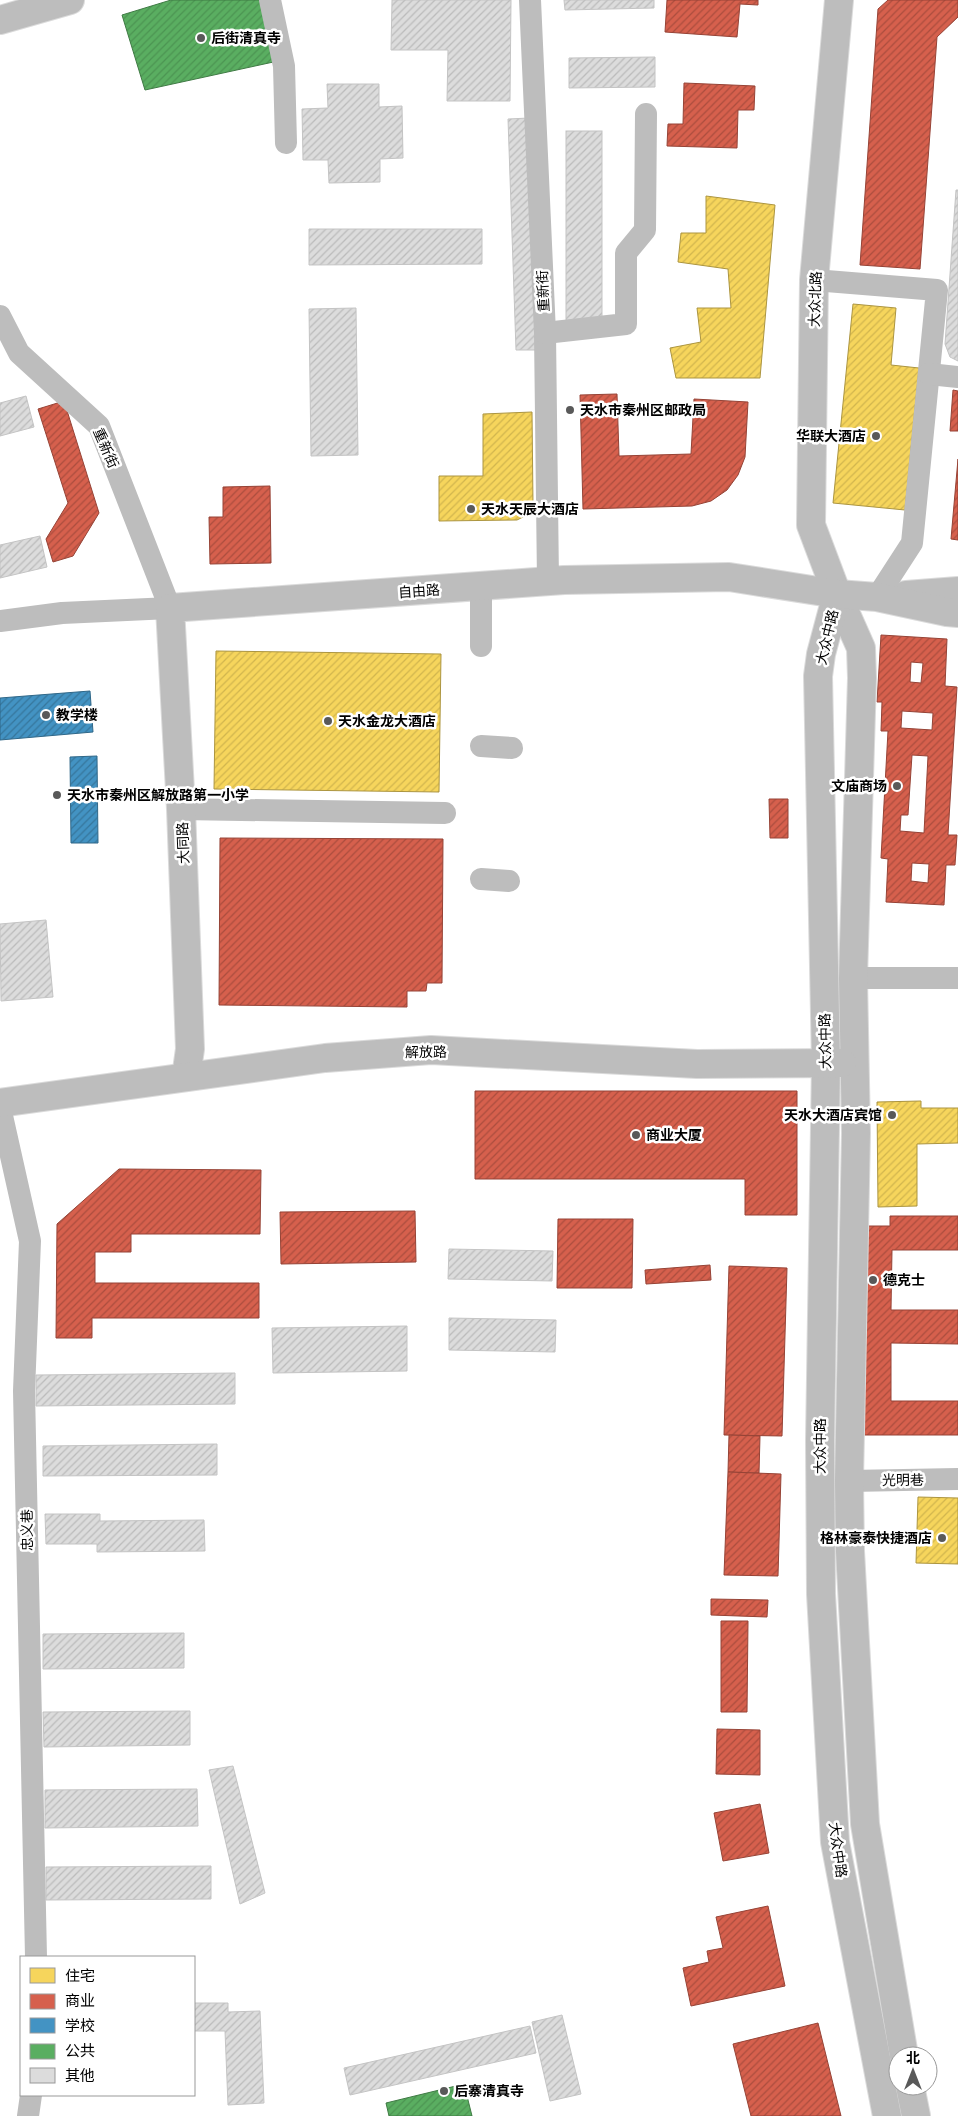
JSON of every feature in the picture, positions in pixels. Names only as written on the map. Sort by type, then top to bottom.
[{"type":"main road","points":[[0,20],[70,0]]},
{"type":"main road","name":"大众北路","points":[[837,594],[811,525],[814,280],[839,0]]},
{"type":"main road","name":"自由路","points":[[170,608],[548,582],[729,577],[837,594],[877,597]]},
{"type":"main road","points":[[877,597],[958,591]]},
{"type":"main road","name":"大众中路","points":[[837,594],[861,648],[862,678],[853,978],[856,1142],[849,1481],[850,1551],[865,1824],[902,2046]]},
{"type":"main road","name":"大众中路","points":[[837,594],[821,654],[818,676],[826,1063],[820,1552],[834,1832],[887,2116]]},
{"type":"main road","points":[[877,597],[958,613]]},
{"type":"main road","name":"大同路","points":[[170,608],[182,809],[190,1049],[186,1077]]},
{"type":"main road","name":"解放路","points":[[0,1103],[325,1058],[430,1050],[697,1064],[855,1063]]},
{"type":"main road","points":[[912,2096],[916,2116]]},
{"type":"street","points":[[270,0],[284,66],[286,144]]},
{"type":"street","name":"重新街","points":[[530,0],[545,333],[548,582]]},
{"type":"street","points":[[545,333],[626,324],[626,253],[644,230],[646,114]]},
{"type":"street","points":[[814,280],[937,290],[912,543],[877,597]]},
{"type":"street","name":"重新街","points":[[0,316],[19,353],[99,426],[170,608]]},
{"type":"street","points":[[929,374],[958,377]]},
{"type":"street","points":[[480,646],[481,586]]},
{"type":"street","name":"自由路","points":[[0,621],[62,613],[170,608]]},
{"type":"street","points":[[480,746],[512,748]]},
{"type":"street","points":[[182,809],[446,813]]},
{"type":"street","points":[[480,879],[509,881]]},
{"type":"street","points":[[853,978],[958,978]]},
{"type":"street","name":"忠义巷","points":[[0,1107],[30,1241],[24,1391],[36,1956]]},
{"type":"street","name":"光明巷","points":[[849,1481],[958,1479]]},
{"type":"street","points":[[28,2116],[31,2096]]},
{"type":"building: 住宅","points":[[706,196],[775,205],[760,378],[676,378],[670,348],[701,342],[697,308],[731,308],[728,269],[678,262],[681,233],[706,233]]},
{"type":"building: 住宅","name":"华联大酒店","points":[[853,304],[896,308],[891,365],[919,368],[905,510],[833,503]]},
{"type":"building: 住宅","points":[[532,412],[533,505],[529,514],[517,520],[439,521],[439,476],[483,476],[483,414]]},
{"type":"building: 住宅","name":"天水金龙大酒店","points":[[216,651],[441,654],[439,792],[214,789]]},
{"type":"building: 住宅","points":[[921,1101],[921,1108],[958,1108],[958,1143],[917,1144],[917,1206],[878,1207],[877,1102]]},
{"type":"building: 住宅","points":[[918,1497],[958,1498],[958,1564],[916,1563]]},
{"type":"building: 商业","points":[[667,0],[758,0],[758,5],[740,4],[737,37],[665,32]]},
{"type":"building: 商业","points":[[888,0],[958,0],[958,17],[937,37],[920,269],[860,265],[878,9]]},
{"type":"building: 商业","points":[[684,83],[755,86],[754,110],[738,110],[737,148],[667,146],[668,124],[683,124]]},
{"type":"building: 商业","points":[[953,390],[958,391],[958,431],[950,431]]},
{"type":"building: 商业","points":[[617,394],[619,456],[691,454],[694,399],[748,402],[745,457],[738,475],[727,490],[711,501],[692,506],[583,509],[580,395]]},
{"type":"building: 商业","points":[[64,401],[99,513],[73,556],[53,562],[46,539],[68,503],[38,409]]},
{"type":"building: 商业","points":[[958,459],[958,540],[951,539]]},
{"type":"building: 商业","points":[[270,486],[271,563],[210,564],[209,517],[223,517],[223,487]]},
{"type":"building: 商业","name":"文庙商场","points":[[881,635],[947,639],[945,686],[957,687],[948,835],[957,835],[955,865],[946,865],[944,905],[886,902],[888,859],[881,858],[888,731],[881,731],[882,702],[877,702]],"holes":[[[911,662],[923,663],[921,683],[910,682]],[[902,711],[933,713],[932,730],[901,728]],[[912,755],[928,756],[924,833],[900,831],[901,815],[908,815]],[[912,863],[929,864],[928,883],[911,881]]]},
{"type":"building: 商业","points":[[769,799],[788,799],[788,838],[770,838]]},
{"type":"building: 商业","points":[[220,838],[443,839],[442,983],[427,983],[426,991],[407,991],[407,1007],[219,1005]]},
{"type":"building: 商业","name":"商业大厦","points":[[475,1091],[797,1091],[797,1215],[745,1215],[745,1179],[475,1179]]},
{"type":"building: 商业","points":[[119,1169],[261,1170],[260,1234],[131,1234],[131,1252],[95,1252],[95,1283],[259,1283],[259,1318],[92,1318],[92,1338],[56,1338],[57,1224]]},
{"type":"building: 商业","points":[[415,1211],[416,1262],[281,1264],[280,1212]]},
{"type":"building: 商业","points":[[890,1216],[958,1216],[958,1250],[892,1250],[891,1310],[958,1310],[958,1344],[891,1343],[891,1401],[958,1401],[958,1435],[864,1435],[865,1226],[890,1226]]},
{"type":"building: 商业","points":[[558,1219],[633,1219],[632,1288],[557,1288]]},
{"type":"building: 商业","points":[[710,1265],[711,1280],[646,1284],[645,1270]]},
{"type":"building: 商业","points":[[729,1266],[787,1268],[782,1436],[724,1435]]},
{"type":"building: 商业","points":[[729,1435],[760,1436],[759,1473],[728,1472]]},
{"type":"building: 商业","points":[[728,1472],[781,1474],[778,1576],[724,1575]]},
{"type":"building: 商业","points":[[711,1599],[768,1600],[767,1617],[711,1615]]},
{"type":"building: 商业","points":[[721,1621],[748,1621],[747,1712],[721,1712]]},
{"type":"building: 商业","points":[[717,1729],[760,1730],[760,1775],[716,1774]]},
{"type":"building: 商业","points":[[760,1804],[769,1853],[723,1861],[714,1813]]},
{"type":"building: 商业","points":[[768,1906],[785,1986],[691,2006],[683,1968],[709,1962],[707,1951],[723,1948],[716,1917]]},
{"type":"building: 商业","points":[[818,2023],[841,2116],[751,2116],[733,2044]]},
{"type":"building: 学校","name":"教学楼","points":[[90,691],[93,732],[0,740],[0,698]]},
{"type":"building: 学校","name":"教学楼","points":[[97,756],[98,843],[71,843],[70,757]]},
{"type":"building: 公共","name":"后街清真寺","points":[[171,0],[265,0],[278,61],[145,90],[122,15]]},
{"type":"building: 公共","name":"后寨清真寺","points":[[464,2084],[472,2116],[389,2116],[386,2103]]},
{"type":"building: 其他","points":[[392,0],[511,0],[510,101],[447,101],[448,50],[391,50]]},
{"type":"building: 其他","points":[[564,0],[654,0],[654,8],[565,10]]},
{"type":"building: 其他","points":[[655,57],[655,87],[569,88],[569,58]]},
{"type":"building: 其他","points":[[327,84],[379,84],[379,107],[402,106],[403,158],[380,159],[380,182],[329,183],[328,160],[303,160],[302,109],[328,108]]},
{"type":"building: 其他","points":[[529,118],[536,350],[516,350],[508,119]]},
{"type":"building: 其他","points":[[566,131],[602,131],[602,321],[566,321]]},
{"type":"building: 其他","points":[[956,190],[958,190],[958,361],[950,357],[945,344]]},
{"type":"building: 其他","points":[[309,229],[482,229],[482,264],[309,265]]},
{"type":"building: 其他","points":[[356,308],[358,455],[311,456],[309,309]]},
{"type":"building: 其他","points":[[26,396],[34,427],[0,436],[0,403]]},
{"type":"building: 其他","points":[[40,536],[47,567],[0,578],[0,545]]},
{"type":"building: 其他","points":[[46,920],[53,997],[1,1001],[0,924]]},
{"type":"building: 其他","points":[[449,1249],[553,1251],[552,1281],[448,1279]]},
{"type":"building: 其他","points":[[449,1318],[556,1320],[555,1352],[449,1350]]},
{"type":"building: 其他","points":[[407,1326],[407,1371],[273,1373],[272,1328]]},
{"type":"building: 其他","points":[[235,1373],[235,1404],[36,1406],[36,1375]]},
{"type":"building: 其他","points":[[217,1444],[217,1475],[43,1476],[43,1446]]},
{"type":"building: 其他","points":[[45,1514],[100,1514],[100,1521],[204,1520],[205,1551],[97,1552],[97,1544],[46,1544]]},
{"type":"building: 其他","points":[[184,1633],[184,1668],[43,1669],[43,1634]]},
{"type":"building: 其他","points":[[190,1711],[190,1745],[44,1747],[43,1712]]},
{"type":"building: 其他","points":[[233,1766],[265,1893],[240,1904],[209,1770]]},
{"type":"building: 其他","points":[[197,1789],[198,1826],[45,1828],[45,1790]]},
{"type":"building: 其他","points":[[211,1866],[211,1899],[46,1900],[46,1867]]},
{"type":"building: 其他","points":[[195,2003],[228,2003],[228,2012],[260,2011],[264,2103],[228,2105],[225,2031],[195,2031]]},
{"type":"building: 其他","points":[[562,2015],[581,2094],[550,2101],[532,2022]]},
{"type":"building: 其他","points":[[530,2026],[536,2053],[350,2095],[344,2068]]},
{"type":"place","name":"后街清真寺","points":[[201,38]]},
{"type":"place","name":"天水市秦州区邮政局","points":[[570,410]]},
{"type":"place","name":"华联大酒店","points":[[876,436]]},
{"type":"place","name":"天水天辰大酒店","points":[[471,509]]},
{"type":"place","name":"教学楼","points":[[46,715]]},
{"type":"place","name":"天水金龙大酒店","points":[[328,721]]},
{"type":"place","name":"文庙商场","points":[[897,786]]},
{"type":"place","name":"天水市秦州区解放路第一小学","points":[[57,795]]},
{"type":"place","name":"天水大酒店宾馆","points":[[892,1115]]},
{"type":"place","name":"商业大厦","points":[[636,1135]]},
{"type":"place","name":"德克士","points":[[873,1280]]},
{"type":"place","name":"格林豪泰快捷酒店","points":[[942,1538]]},
{"type":"place","name":"后寨清真寺","points":[[444,2091]]}]
